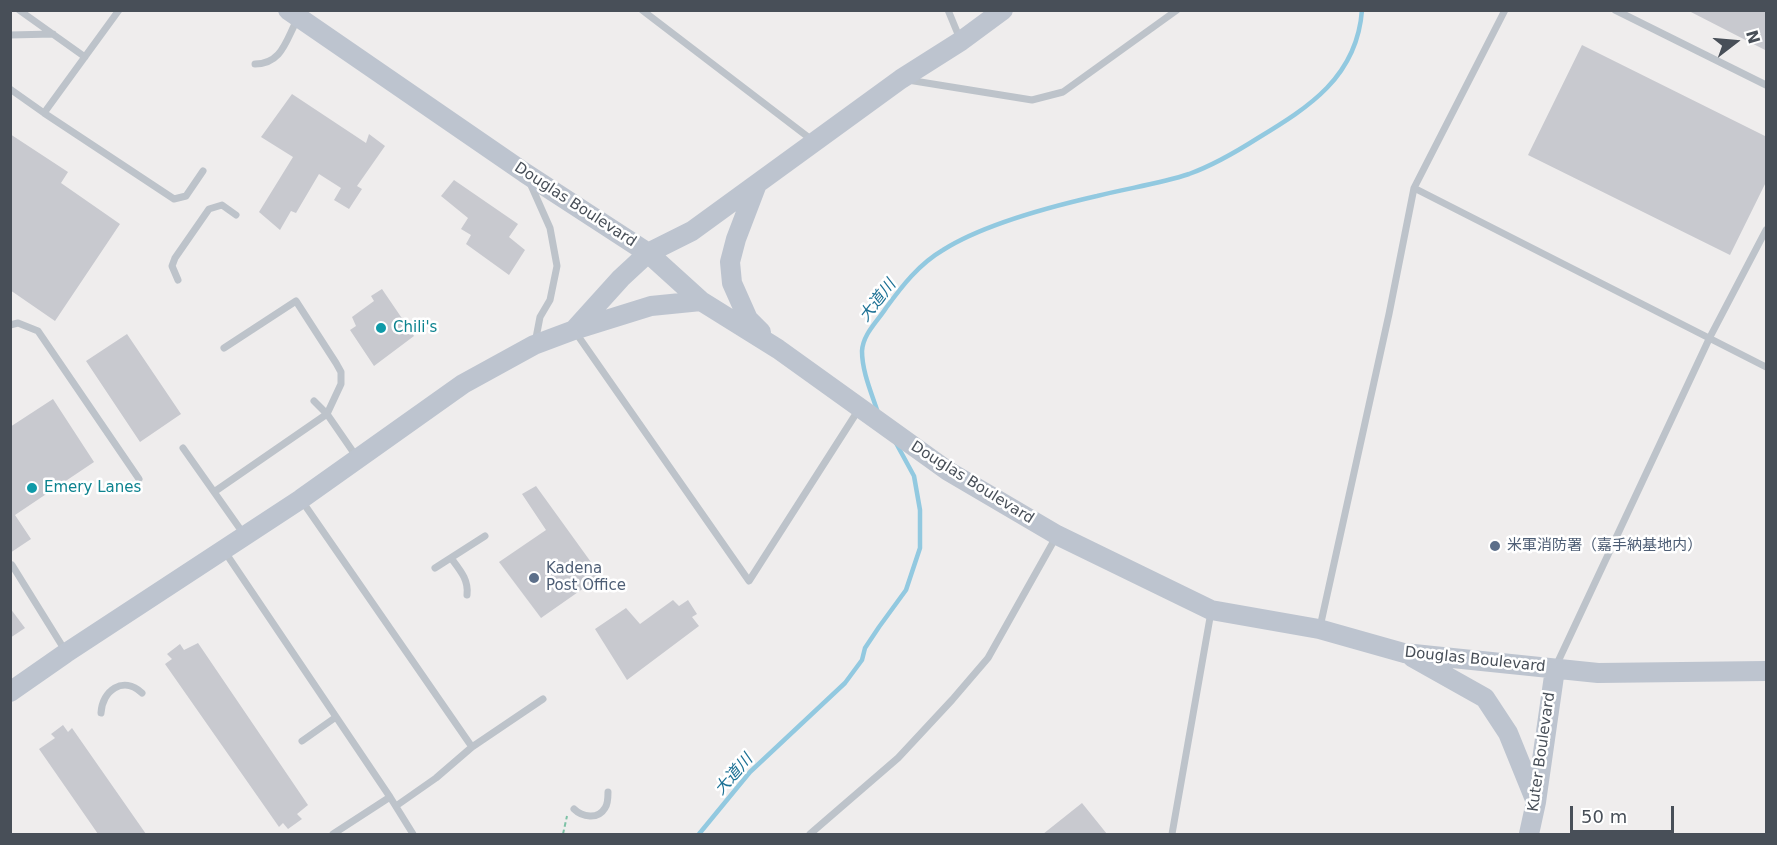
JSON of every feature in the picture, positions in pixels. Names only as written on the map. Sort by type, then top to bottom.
[{"type":"street","points":[[574,330],[621,278],[648,253],[692,231],[901,79],[961,41],[1003,10]]},
{"type":"street","name":"Douglas Boulevard","points":[[293,14],[525,173],[648,253],[701,301],[778,349],[948,471],[1057,535],[1211,610],[1319,629],[1404,653],[1598,673],[1767,671]]},
{"type":"street","points":[[757,184],[730,262],[732,283],[748,319],[778,349]]},
{"type":"street","points":[[10,692],[301,499],[463,384],[534,345],[574,330],[651,306],[701,301]]},
{"type":"street","points":[[1404,653],[1485,698],[1508,733],[1536,802]]},
{"type":"street","name":"Kuter Boulevard","points":[[1529,834],[1536,802],[1555,669]]},
{"type":"lane","points":[[18,10],[85,57]]},
{"type":"lane","points":[[44,113],[119,10]]},
{"type":"lane","points":[[642,10],[815,142]]},
{"type":"lane","points":[[948,10],[961,41]]},
{"type":"lane","points":[[901,79],[1032,100],[1063,92],[1177,10]]},
{"type":"lane","points":[[1319,629],[1389,314],[1414,188],[1505,10]]},
{"type":"lane","points":[[1615,10],[1767,85]]},
{"type":"lane","points":[[255,64],[268,64],[277,57],[293,14]]},
{"type":"lane","points":[[10,35],[53,34]]},
{"type":"lane","points":[[10,89],[174,199],[186,196],[203,171]]},
{"type":"lane","points":[[525,173],[550,228],[557,266],[550,300],[540,316],[534,345]]},
{"type":"lane","points":[[1414,188],[1767,367]]},
{"type":"lane","points":[[178,280],[172,266],[175,258],[209,209],[222,205],[236,215]]},
{"type":"lane","points":[[1555,669],[1710,337],[1767,230]]},
{"type":"lane","points":[[214,492],[327,414],[341,384],[341,372],[296,301],[224,348]]},
{"type":"lane","points":[[10,325],[18,323],[38,331],[139,479]]},
{"type":"lane","points":[[574,330],[749,581],[859,409]]},
{"type":"lane","points":[[314,401],[327,414],[357,459]]},
{"type":"lane","points":[[183,448],[245,535]]},
{"type":"lane","points":[[301,499],[472,747]]},
{"type":"lane","points":[[810,834],[898,758],[988,658],[1057,535]]},
{"type":"lane","points":[[435,568],[485,536]]},
{"type":"lane","points":[[223,550],[390,796],[413,834]]},
{"type":"lane","points":[[451,558],[465,576],[468,587],[467,596]]},
{"type":"lane","points":[[12,565],[66,653]]},
{"type":"lane","points":[[1172,834],[1211,610]]},
{"type":"lane","points":[[101,713],[101,704],[107,694],[120,685],[127,684],[136,687],[142,693]]},
{"type":"lane","points":[[396,806],[436,778],[472,747],[543,699]]},
{"type":"lane","points":[[302,741],[336,717]]},
{"type":"lane","points":[[571,812],[589,816],[600,813],[605,808],[608,792]]},
{"type":"lane","points":[[337,834],[390,796]]},
{"type":"path","points":[[563,834],[571,812]]},
{"type":"building","points":[[1687,10],[1767,10],[1767,51]]},
{"type":"building","points":[[1582,45],[1767,137],[1767,180],[1730,255],[1528,155]]},
{"type":"building","points":[[292,94],[366,143],[369,134],[385,146],[357,186],[362,189],[349,209],[334,200],[341,188],[319,174],[296,213],[291,211],[280,230],[259,212],[293,157],[261,137]]},
{"type":"building","points":[[10,134],[68,172],[61,183],[120,224],[55,321],[10,290]]},
{"type":"building","points":[[454,180],[518,224],[509,237],[525,250],[509,275],[466,244],[471,235],[461,229],[468,218],[441,196]]},
{"type":"building","name":"Chili's","points":[[382,289],[414,336],[374,366],[350,330],[356,326],[352,317],[374,301],[371,296]]},
{"type":"building","points":[[127,334],[181,414],[140,442],[86,361]]},
{"type":"building","name":"Emery Lanes","points":[[53,399],[94,462],[15,515],[31,539],[10,553],[10,427]]},
{"type":"building","points":[[536,486],[601,576],[541,618],[499,562],[546,530],[522,494]]},
{"type":"building","points":[[673,600],[679,606],[688,600],[697,614],[692,617],[699,626],[627,680],[595,629],[626,608],[640,624]]},
{"type":"building","points":[[10,608],[25,628],[10,638]]},
{"type":"building","points":[[198,643],[308,805],[297,814],[302,819],[288,829],[283,823],[279,827],[165,664],[172,659],[167,654],[180,644],[184,650]]},
{"type":"building","points":[[63,725],[68,732],[72,728],[146,834],[98,834],[39,749],[55,738],[51,734]]},
{"type":"building","points":[[1082,803],[1107,834],[1043,834]]},
{"type":"waterway","name":"大道川","points":[[878,413],[864,367],[863,345],[871,328],[892,300],[926,262],[959,241],[997,224],[1058,205],[1189,174],[1233,153],[1295,114],[1327,88],[1351,54],[1362,10]]},
{"type":"waterway","name":"大道川","points":[[699,834],[750,772],[845,683],[862,660],[865,648],[906,590],[920,548],[920,510],[914,476],[896,443]]},
{"type":"place","name":"Chili's","points":[[381,328]]},
{"type":"place","name":"Emery Lanes","points":[[32,488]]},
{"type":"place","name":"米軍消防署（嘉手納基地内）","points":[[1495,546]]},
{"type":"place","name":"Kadena Post Office","points":[[534,578]]}]
